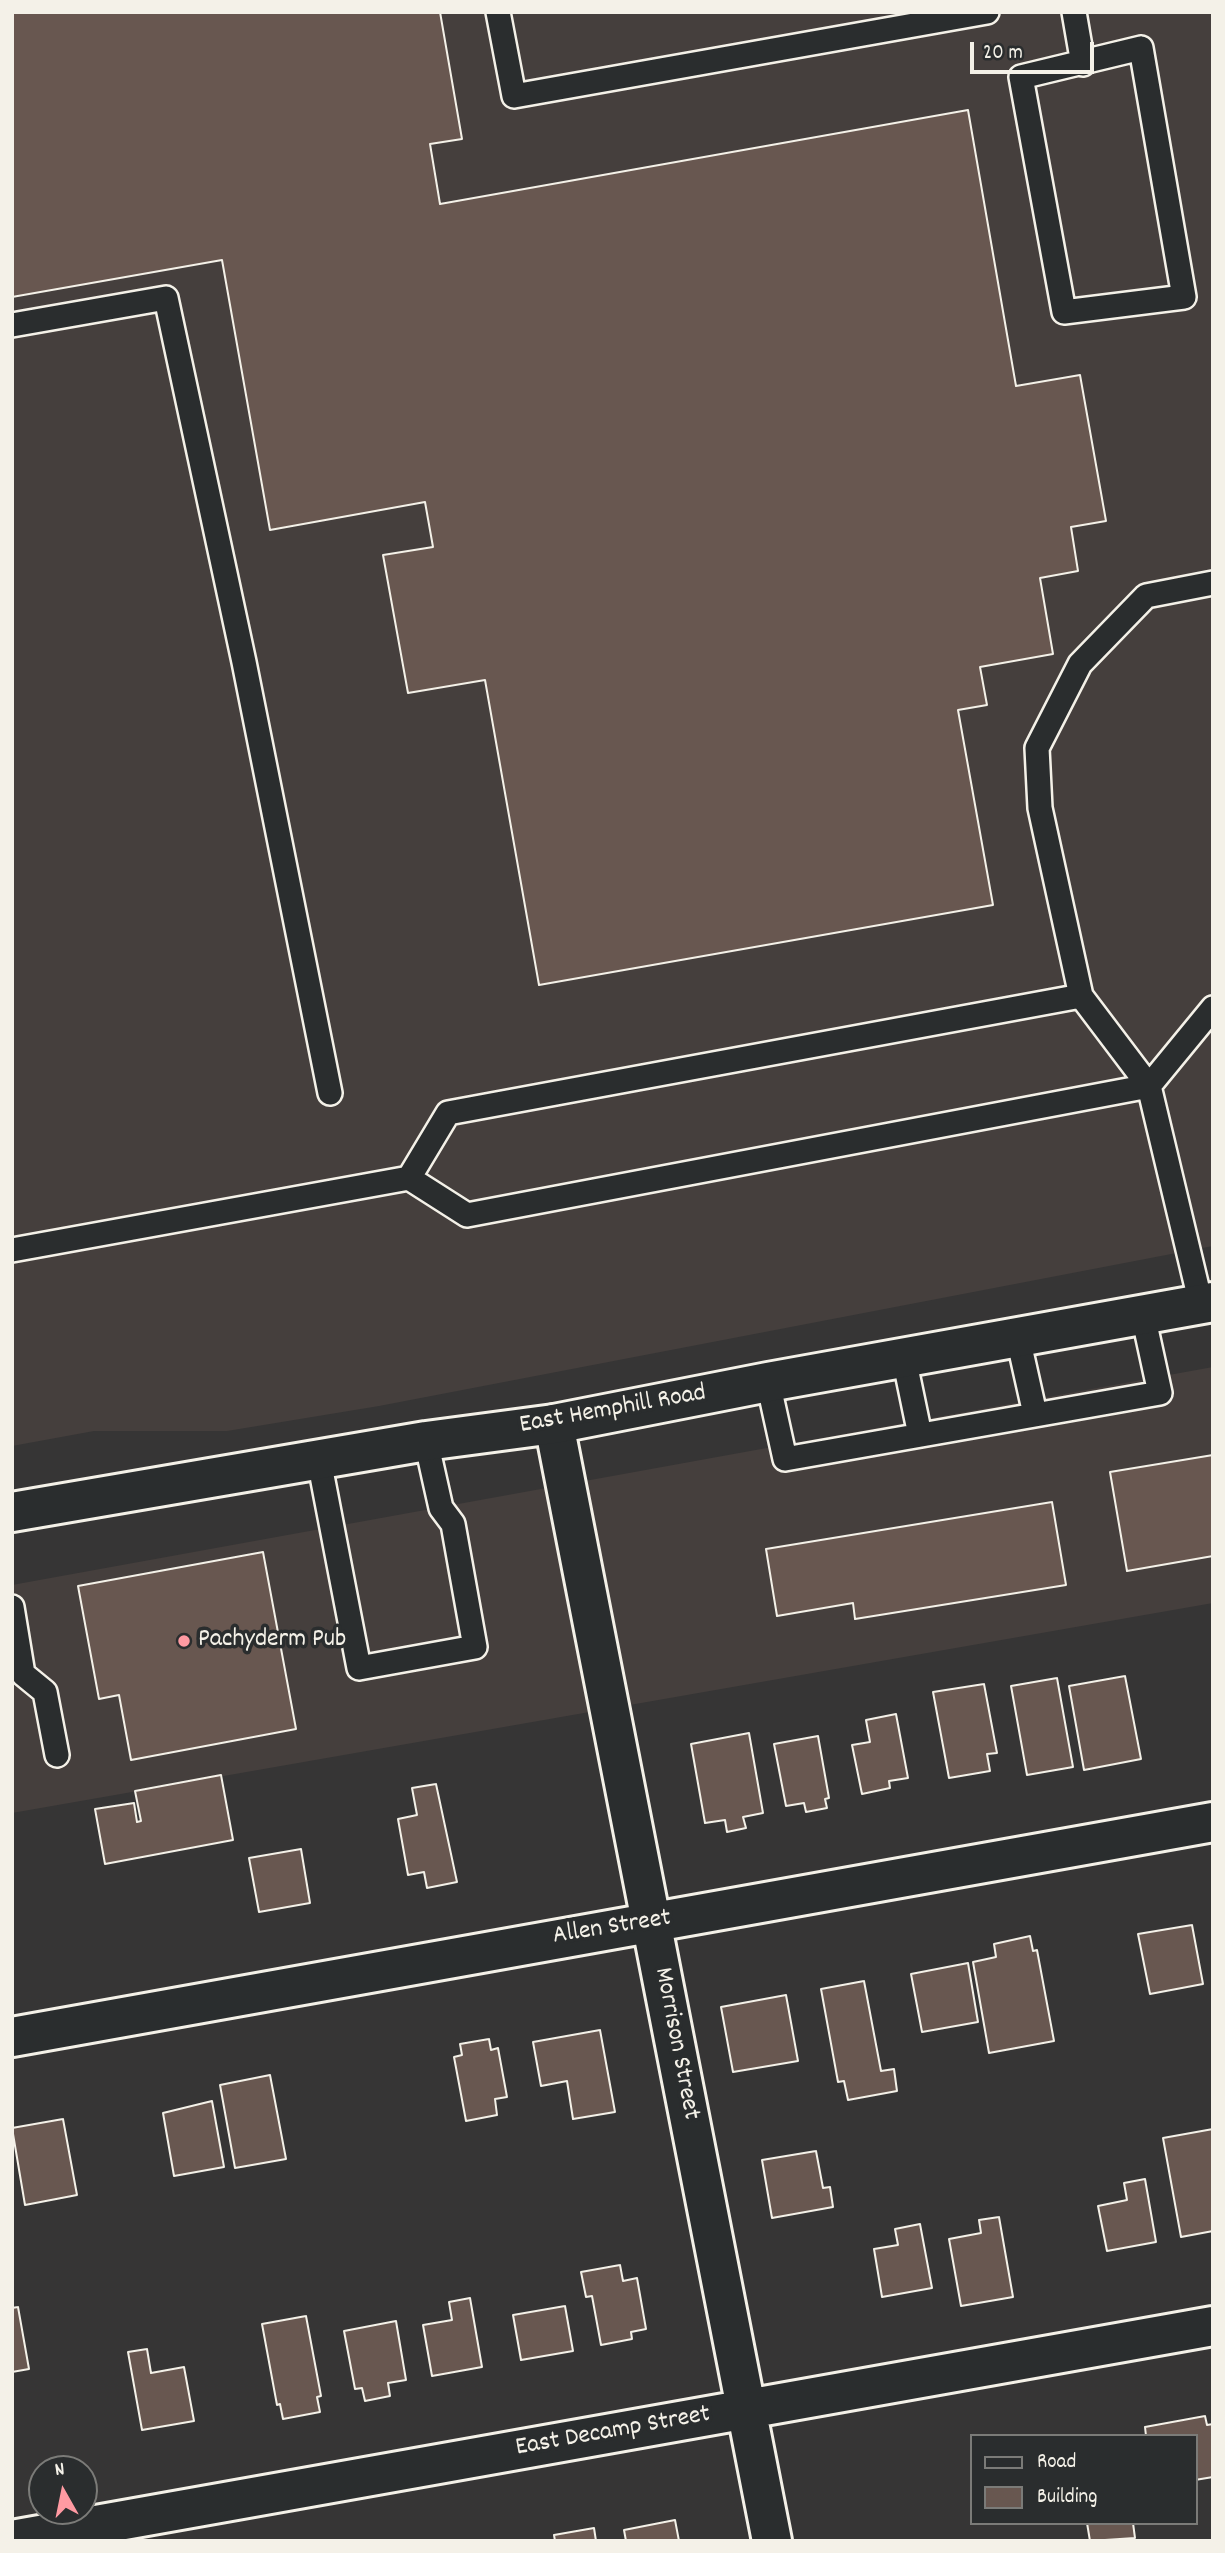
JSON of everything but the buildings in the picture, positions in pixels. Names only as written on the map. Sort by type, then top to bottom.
[{"type":"street","name":"East Hemphill Road","points":[[12,1512],[426,1441],[554,1424],[768,1382],[1207,1303]]},
{"type":"street","name":"Morrison Street","points":[[554,1424],[772,2541]]},
{"type":"street","name":"Allen Street","points":[[12,2037],[1213,1822]]},
{"type":"street","name":"East Decamp Street","points":[[12,2540],[1213,2326]]},
{"type":"lane","points":[[498,12],[514,96],[868,22],[984,12]]},
{"type":"lane","points":[[1074,12],[1083,64]]},
{"type":"lane","points":[[1141,48],[1184,297],[1064,312],[1021,77],[1083,64],[1141,48]]},
{"type":"lane","points":[[12,325],[166,298],[244,662],[330,1093]]},
{"type":"lane","points":[[1207,1303],[1149,1086],[1081,996],[1040,808],[1037,748],[1080,664],[1146,596],[1213,583]]},
{"type":"lane","points":[[409,1178],[448,1113],[1081,996]]},
{"type":"lane","points":[[12,1250],[409,1178],[467,1215],[1149,1086],[1213,1008]]},
{"type":"lane","points":[[768,1382],[785,1459],[1160,1393],[1143,1315]]},
{"type":"lane","points":[[1018,1338],[1035,1415]]},
{"type":"lane","points":[[904,1358],[920,1435]]},
{"type":"lane","points":[[318,1460],[359,1668],[475,1647],[453,1524],[441,1508],[426,1441]]},
{"type":"lane","points":[[12,1607],[23,1674],[45,1692],[57,1755]]},
{"type":"shaded area","points":[[12,12],[1213,12],[1213,1246],[379,1406],[227,1431],[94,1431],[12,1446]]},
{"type":"shaded area","points":[[1213,1367],[1213,1603],[12,1813],[12,1585]]},
{"type":"place","name":"Pachyderm Pub","points":[[184,1641]]}]
